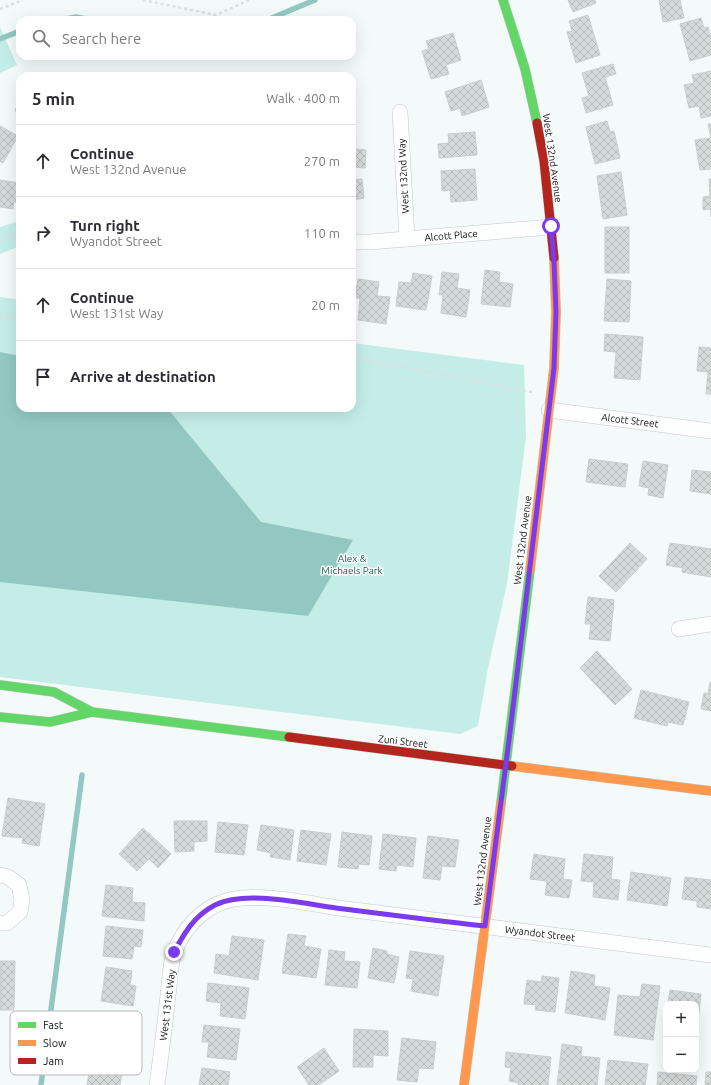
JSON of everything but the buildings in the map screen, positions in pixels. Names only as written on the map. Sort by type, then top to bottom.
[{"type":"street","name":"West 132nd Avenue","points":[[464,1085],[506,765],[554,368],[556,312],[554,261],[544,161],[525,69],[503,0]]},
{"type":"street","name":"West 132nd Way","points":[[400,112],[407,239]]},
{"type":"street","name":"Alcott Place","points":[[356,242],[551,226]]},
{"type":"street","name":"Alcott Street","points":[[550,403],[711,430]]},
{"type":"street","points":[[679,629],[711,624]]},
{"type":"street","name":"Zuni Street","points":[[0,685],[54,692],[92,712],[711,791]]},
{"type":"street","name":"Zuni Street","points":[[0,717],[50,722],[92,712]]},
{"type":"street","points":[[0,875],[8,877],[19,885],[22,900],[20,912],[7,923],[0,923]]},
{"type":"street","name":"Wyandot Street","points":[[205,912],[215,905],[227,901],[257,898],[284,900],[711,955]]},
{"type":"street","name":"West 131st Way","points":[[157,1085],[174,952],[192,922],[205,912]]},
{"type":"path","points":[[0,9],[23,0]]},
{"type":"path","points":[[143,0],[216,15],[249,0]]},
{"type":"path","points":[[0,241],[16,235]]},
{"type":"path","points":[[0,314],[11,318],[16,318]]},
{"type":"path","points":[[356,359],[388,364],[550,403]]},
{"type":"green space","points":[[0,27],[17,65],[0,73]]},
{"type":"green space","points":[[16,222],[16,248],[0,254],[0,227]]},
{"type":"green space","name":"Alex & Michaels Park","points":[[0,297],[16,299],[16,412],[356,412],[356,344],[524,365],[526,436],[507,584],[488,668],[478,726],[460,734],[0,677]]},
{"type":"shaded area","points":[[0,352],[16,355],[16,412],[170,412],[261,522],[353,540],[308,616],[0,582]]},
{"type":"waterway","points":[[277,16],[315,0]]},
{"type":"waterway","points":[[0,39],[16,33]]},
{"type":"waterway","points":[[51,1011],[82,775]]},
{"type":"waterway","points":[[41,1085],[42,1075]]},
{"type":"traffic: fast","points":[[503,0],[525,69],[537,123]]},
{"type":"traffic: fast","points":[[501,803],[530,570]]},
{"type":"traffic: fast","points":[[0,685],[54,692],[92,712],[289,737]]},
{"type":"traffic: fast","points":[[0,717],[50,722],[92,712]]},
{"type":"traffic: slow","points":[[530,570],[554,368],[556,312],[554,258]]},
{"type":"traffic: slow","points":[[512,766],[711,791]]},
{"type":"traffic: slow","points":[[464,1085],[501,803]]},
{"type":"traffic: jam","points":[[537,123],[544,161],[554,258]]},
{"type":"traffic: jam","points":[[289,737],[512,766]]},
{"type":"route","points":[[174,952],[192,922],[215,905],[240,899],[257,898],[284,900],[485,926],[554,368],[556,312],[551,226]]}]
